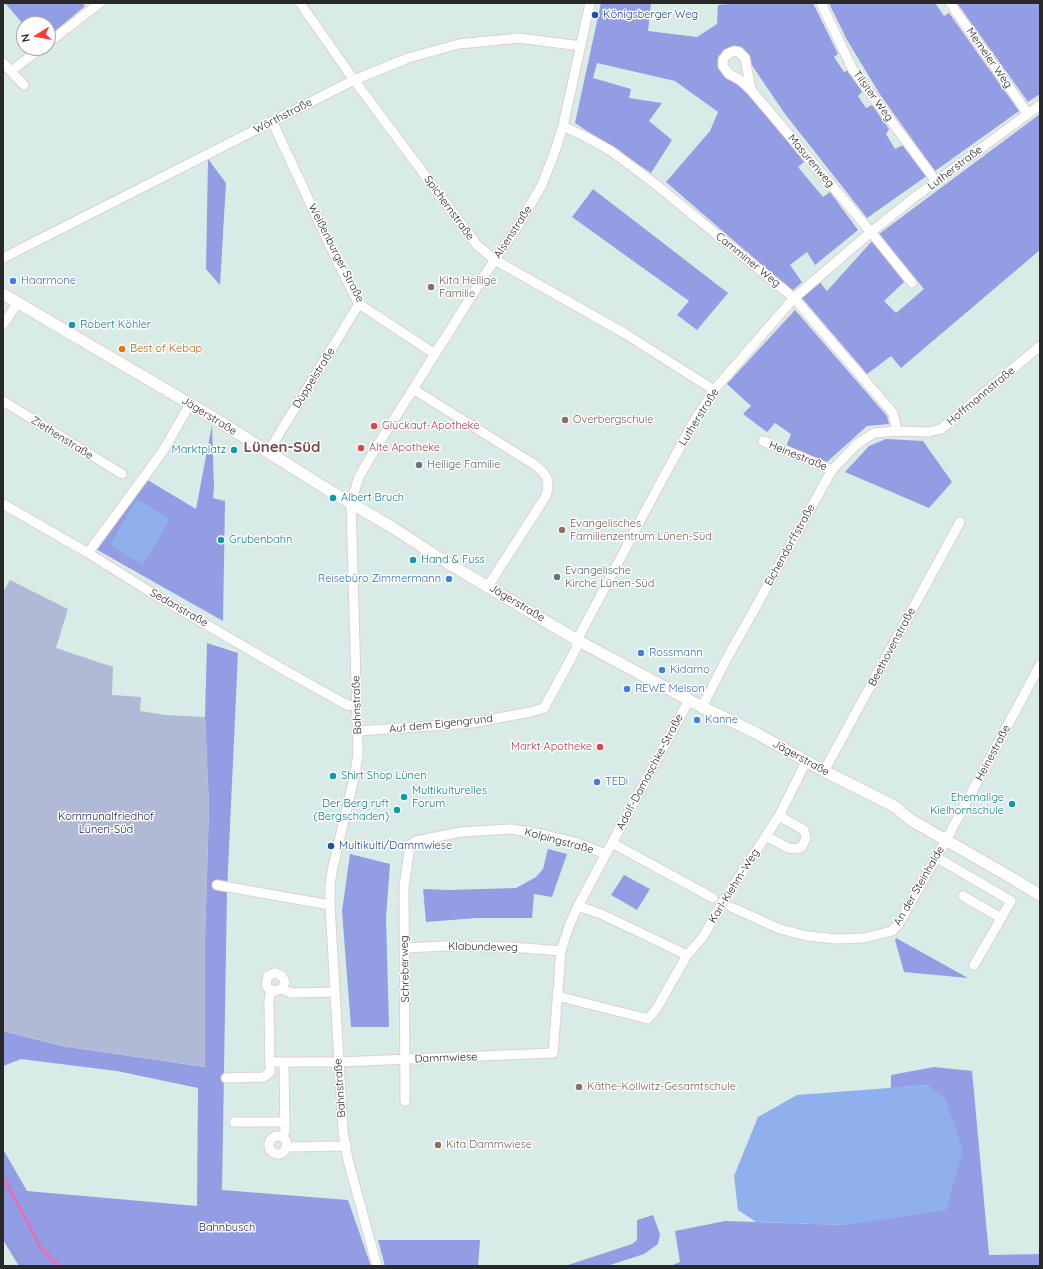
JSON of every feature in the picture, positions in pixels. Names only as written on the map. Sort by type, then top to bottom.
[{"type":"street","points":[[56,36],[100,3]]},
{"type":"street","name":"Spichernstraße","points":[[300,3],[354,80],[477,246],[495,260],[624,333],[714,390]]},
{"type":"street","name":"Alsenstraße","points":[[351,502],[355,486],[363,469],[518,226],[542,185],[563,126],[582,46],[590,3]]},
{"type":"street","name":"Tilsiter Weg","points":[[821,3],[854,70],[936,181]]},
{"type":"street","name":"Memeler Weg","points":[[950,3],[1028,114]]},
{"type":"street","name":"Wörthstraße","points":[[3,258],[354,80],[408,58],[459,44],[519,38],[582,46]]},
{"type":"street","points":[[11,71],[31,56]]},
{"type":"street","points":[[3,63],[24,85]]},
{"type":"street","name":"Masurenweg","points":[[751,90],[871,232]]},
{"type":"street","name":"Lutherstraße","points":[[577,640],[674,456],[714,390],[794,298],[871,232],[936,181],[1040,105]]},
{"type":"street","name":"Weißenburger Straße","points":[[272,121],[340,267],[359,304],[435,354]]},
{"type":"street","name":"Camminer Weg","points":[[563,126],[611,151],[654,182],[794,298],[893,413],[897,431]]},
{"type":"street","points":[[871,232],[912,283]]},
{"type":"street","name":"Jägerstraße","points":[[3,294],[190,404],[330,491],[395,529],[436,556],[577,640],[702,707],[754,732],[806,762],[894,806],[911,820],[1040,895]]},
{"type":"street","points":[[3,325],[18,302]]},
{"type":"street","name":"Düppelstraße","points":[[268,452],[359,304]]},
{"type":"street","name":"Hoffmannstraße","points":[[916,432],[929,432],[941,429],[1040,346]]},
{"type":"street","points":[[413,389],[535,465],[547,478],[548,488],[546,496],[488,586]]},
{"type":"street","name":"Ziethenstraße","points":[[3,401],[122,474]]},
{"type":"street","points":[[88,553],[163,451],[190,404]]},
{"type":"street","name":"Eichendorffstraße","points":[[702,707],[725,662],[832,470],[857,444],[874,433],[897,431],[916,432]]},
{"type":"street","name":"Heinestraße","points":[[763,442],[832,470]]},
{"type":"street","name":"Bahnstraße","points":[[351,502],[358,731],[357,763],[332,871],[330,905],[342,1114],[346,1146],[377,1266]]},
{"type":"street","name":"Sedanstraße","points":[[3,504],[286,671],[347,705],[357,706]]},
{"type":"street","name":"Beethovenstraße","points":[[824,771],[960,522]]},
{"type":"street","name":"Auf dem Eigengrund","points":[[358,731],[472,723],[544,708],[576,649],[577,640]]},
{"type":"street","name":"Heinestraße","points":[[946,840],[1040,665]]},
{"type":"street","name":"Adolf-Damaschke-Straße","points":[[553,1053],[561,951],[569,926],[578,906],[689,700]]},
{"type":"street","name":"Karl-Kiehm-Weg","points":[[687,955],[703,937],[722,903],[779,816],[806,762]]},
{"type":"street","points":[[766,836],[788,848],[796,849],[802,847],[806,838],[804,830],[779,816]]},
{"type":"street","name":"Kolpingstraße","points":[[416,841],[461,832],[511,829],[547,835],[574,842],[606,854]]},
{"type":"street","name":"An der Steinhalde","points":[[731,907],[780,929],[807,936],[836,939],[864,938],[883,934],[892,931],[898,925],[946,840]]},
{"type":"street","name":"Schreberweg","points":[[405,1101],[404,887],[410,845],[416,841]]},
{"type":"street","name":"Adolf-Damaschke-Straße","points":[[612,843],[713,898]]},
{"type":"street","points":[[936,857],[1011,901],[974,965]]},
{"type":"street","points":[[217,885],[330,905]]},
{"type":"street","points":[[963,896],[1001,918]]},
{"type":"street","points":[[557,996],[648,1019],[657,1008],[687,955],[601,914],[578,906]]},
{"type":"street","name":"Klabundeweg","points":[[404,948],[445,946],[511,947],[561,951]]},
{"type":"street","points":[[282,989],[285,982],[282,976],[275,973],[268,976],[268,988],[271,990],[277,991],[282,989],[291,993],[335,992]]},
{"type":"street","points":[[226,1078],[264,1077],[270,1072],[269,1001],[271,990]]},
{"type":"street","name":"Dammwiese","points":[[271,1062],[339,1062],[553,1053]]},
{"type":"street","points":[[282,1137],[285,1132],[284,1063]]},
{"type":"street","points":[[234,1122],[285,1122]]},
{"type":"street","points":[[275,1136],[282,1137],[286,1141],[286,1147],[282,1152],[273,1152],[270,1146],[272,1138],[275,1136]]},
{"type":"street","points":[[286,1147],[346,1146]]},
{"type":"green space","points":[[5,3],[83,3],[85,6],[56,30],[56,16],[16,16]]},
{"type":"green space","points":[[601,3],[651,3],[648,31],[697,37],[717,24],[718,5],[739,3],[813,3],[838,54],[834,57],[844,72],[849,70],[862,92],[858,96],[866,108],[872,105],[889,129],[886,134],[895,149],[903,145],[928,175],[867,218],[785,114],[738,47],[718,56],[722,73],[750,93],[804,162],[798,167],[823,197],[830,192],[858,230],[815,265],[807,252],[790,265],[802,282],[792,291],[666,182],[710,131],[718,112],[675,81],[597,63],[593,78],[631,89],[629,98],[662,103],[649,121],[672,140],[651,173],[575,123]]},
{"type":"green space","points":[[829,3],[935,3],[944,16],[949,13],[1019,111],[935,171],[881,96],[847,40]]},
{"type":"green space","points":[[957,3],[1040,3],[1040,94],[1028,102]]},
{"type":"green space","points":[[1040,114],[1040,250],[901,368],[891,356],[867,374],[802,298],[819,281],[827,291],[873,240],[904,282],[884,301],[896,313],[924,289],[879,234]]},
{"type":"green space","points":[[208,159],[226,183],[220,285],[206,269]]},
{"type":"green space","points":[[593,189],[728,293],[697,330],[677,315],[689,301],[572,217]]},
{"type":"green space","points":[[795,310],[887,416],[889,424],[867,426],[827,462],[786,447],[791,434],[775,423],[767,432],[743,414],[751,406],[727,384]]},
{"type":"green space","points":[[212,425],[213,498],[225,501],[223,621],[94,548],[146,479],[196,509]]},
{"type":"green space","points":[[886,439],[923,441],[952,482],[929,508],[845,472],[869,446]]},
{"type":"green space","name":"Kommunalfriedhof Lünen-Süd","points":[[10,580],[68,609],[56,648],[113,667],[112,695],[141,697],[140,711],[165,715],[205,717],[209,807],[205,939],[205,1067],[62,1046],[3,1031],[3,592]]},
{"type":"green space","name":"Bahnbusch","points":[[207,643],[238,653],[227,891],[222,1190],[348,1200],[371,1266],[19,1266],[3,1240],[3,1149],[27,1191],[197,1206],[198,1088],[117,1071],[21,1059],[3,1066],[3,1031],[62,1046],[205,1067],[205,939],[209,807],[205,717]]},
{"type":"green space","points":[[548,849],[567,854],[552,897],[534,894],[532,918],[477,918],[426,922],[423,889],[449,890],[516,888],[536,877],[543,869]]},
{"type":"green space","points":[[350,854],[390,864],[386,918],[389,1027],[351,1027],[342,911]]},
{"type":"green space","points":[[624,875],[650,889],[637,910],[611,895]]},
{"type":"green space","points":[[896,938],[968,978],[904,972],[895,940]]},
{"type":"green space","points":[[934,1067],[972,1071],[989,1255],[1040,1254],[1040,1266],[670,1266],[680,1262],[675,1231],[725,1221],[847,1225],[928,1085],[891,1088],[891,1075]]},
{"type":"green space","points":[[653,1215],[660,1234],[658,1244],[644,1254],[607,1266],[565,1266],[632,1244],[637,1240],[637,1220]]},
{"type":"green space","points":[[378,1240],[480,1240],[478,1266],[385,1266]]},
{"type":"shaded area","points":[[137,499],[170,519],[143,565],[110,545]]},
{"type":"shaded area","points":[[928,1085],[945,1098],[963,1150],[946,1210],[847,1225],[756,1222],[738,1210],[734,1176],[758,1117],[797,1095]]},
{"type":"waterway","points":[[3,1177],[40,1247],[59,1266]]},
{"type":"place","name":"Königsberger Weg","points":[[595,15]]},
{"type":"place","name":"Haarmone","points":[[13,281]]},
{"type":"place","name":"Kita Heilige Familie","points":[[431,287]]},
{"type":"place","name":"Robert Köhler","points":[[72,325]]},
{"type":"place","name":"Best of Kebap","points":[[122,349]]},
{"type":"place","name":"Overbergschule","points":[[565,420]]},
{"type":"place","name":"Glückauf-Apotheke","points":[[374,426]]},
{"type":"place","name":"Alte Apotheke","points":[[361,448]]},
{"type":"place","name":"Marktplatz","points":[[234,450]]},
{"type":"place","name":"Heilige Familie","points":[[419,465]]},
{"type":"place","name":"Albert Bruch","points":[[333,498]]},
{"type":"place","name":"Evangelisches Familienzentrum Lünen-Süd","points":[[562,530]]},
{"type":"place","name":"Grubenbahn","points":[[221,540]]},
{"type":"place","name":"Hand & Fuss","points":[[413,560]]},
{"type":"place","name":"Evangelische Kirche Lünen-Süd","points":[[557,577]]},
{"type":"place","name":"Reisebüro Zimmermann","points":[[449,579]]},
{"type":"place","name":"Rossmann","points":[[641,653]]},
{"type":"place","name":"Kidamo","points":[[662,670]]},
{"type":"place","name":"REWE Melson","points":[[627,689]]},
{"type":"place","name":"Kanne","points":[[697,720]]},
{"type":"place","name":"Markt Apotheke","points":[[600,747]]},
{"type":"place","name":"Shirt Shop Lünen","points":[[333,776]]},
{"type":"place","name":"TEDi","points":[[597,782]]},
{"type":"place","name":"Multikulturelles Forum","points":[[404,797]]},
{"type":"place","name":"Ehemalige Kielhornschule","points":[[1012,804]]},
{"type":"place","name":"Der Berg ruft (Bergschaden)","points":[[397,810]]},
{"type":"place","name":"Multikulti/Dammwiese","points":[[331,846]]},
{"type":"place","name":"Käthe-Kollwitz-Gesamtschule","points":[[579,1087]]},
{"type":"place","name":"Kita Dammwiese","points":[[438,1145]]},
{"type":"district","name":"Lünen-Süd","points":[[282,447]]}]
